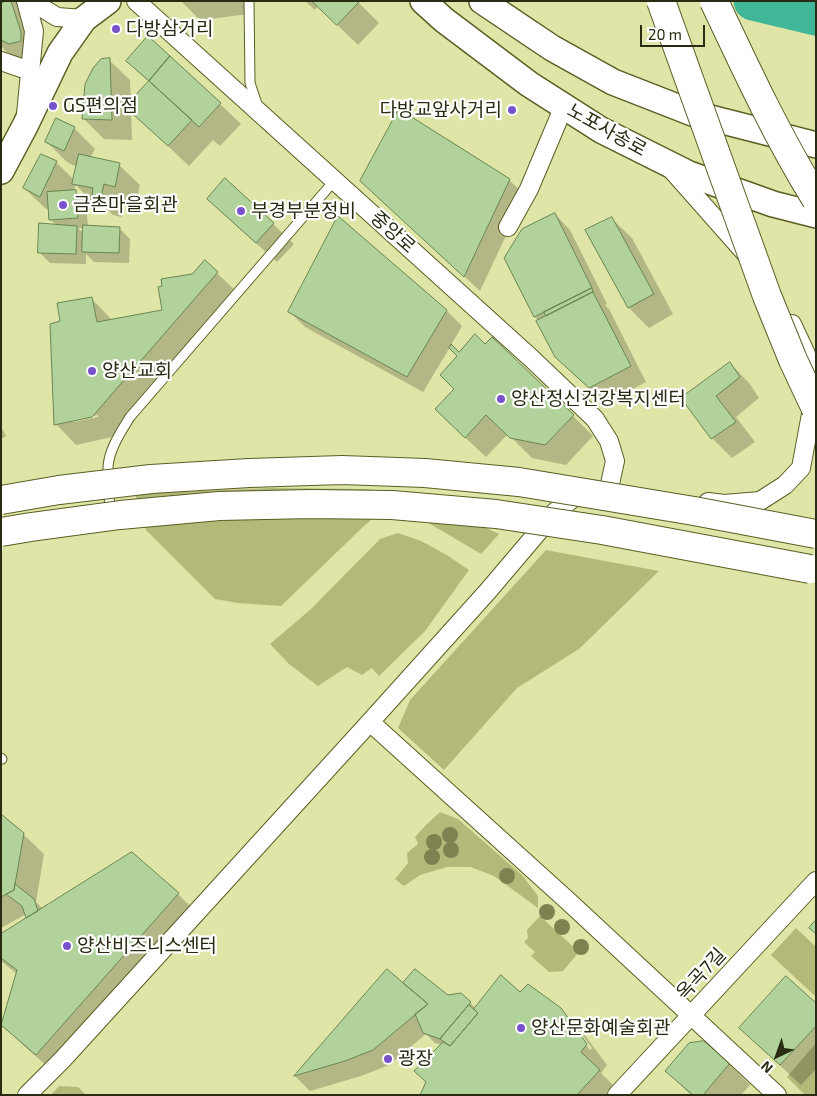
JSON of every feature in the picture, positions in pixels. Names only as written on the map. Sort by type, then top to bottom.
[{"type":"highway","points":[[661,1],[767,296],[814,407]]},
{"type":"highway","points":[[714,1],[760,98],[794,163],[816,199]]},
{"type":"highway","points":[[1,500],[59,490],[150,479],[342,470],[425,473],[519,482],[694,511],[816,534]]},
{"type":"highway","points":[[1,532],[120,515],[219,506],[392,504],[496,514],[583,527],[810,570]]},
{"type":"main road","points":[[1,171],[60,53],[84,19],[108,1]]},
{"type":"main road","name":"노포사송로","points":[[423,1],[444,20],[529,84],[601,130],[690,174],[773,204],[816,215]]},
{"type":"main road","points":[[482,1],[552,48],[613,82],[695,114],[816,145]]},
{"type":"street","points":[[25,126],[34,31],[26,1]]},
{"type":"street","points":[[31,1],[57,17],[84,19]]},
{"type":"street","name":"중앙로","points":[[136,1],[531,358],[595,419],[609,441],[615,461],[610,484]]},
{"type":"street","points":[[1,61],[30,71]]},
{"type":"street","points":[[508,227],[529,189],[564,106]]},
{"type":"street","points":[[664,161],[767,279],[790,319],[806,354],[814,407]]},
{"type":"street","points":[[26,1095],[63,1059],[370,722],[488,591],[555,512],[588,486],[610,484],[724,504],[760,501],[786,484],[801,468],[814,407],[816,386]]},
{"type":"street","points":[[370,722],[568,900],[778,1095]]},
{"type":"street","name":"옥곡7길","points":[[617,1095],[816,881]]},
{"type":"lane","points":[[249,1],[250,83],[259,111]]},
{"type":"lane","points":[[110,508],[108,489],[109,461],[118,438],[130,417],[335,180]]},
{"type":"green space","points":[[269,488],[365,489],[419,496],[499,534],[481,554],[410,512],[381,512],[281,606],[238,603],[215,599],[146,530],[135,494]]},
{"type":"green space","points":[[398,533],[421,541],[469,570],[425,631],[379,676],[372,668],[362,675],[347,667],[318,686],[289,664],[270,644],[311,609],[380,539]]},
{"type":"green space","points":[[546,550],[659,571],[579,649],[517,688],[444,770],[398,728],[410,700]]},
{"type":"green space","points":[[440,812],[458,819],[522,875],[538,896],[538,908],[494,876],[471,867],[447,867],[420,875],[404,886],[395,879],[408,863],[407,853],[418,844],[415,837]]},
{"type":"green space","points":[[540,916],[579,952],[563,971],[549,972],[531,956],[535,952],[524,942],[528,938],[527,930]]},
{"type":"green space","points":[[796,928],[816,947],[816,997],[771,955]]},
{"type":"green space","points":[[816,1043],[816,1095],[805,1095],[787,1077]]},
{"type":"green space","points":[[59,1086],[78,1087],[86,1095],[51,1095]]},
{"type":"building","points":[[11,1],[21,32],[21,41],[9,44],[1,40],[1,3]]},
{"type":"building","points":[[312,1],[359,1],[359,2],[337,25]]},
{"type":"building","points":[[148,36],[170,56],[149,81],[126,61]]},
{"type":"building","points":[[170,56],[221,103],[199,127],[149,81]]},
{"type":"building","points":[[110,58],[112,120],[82,119],[85,84],[93,68],[101,59]]},
{"type":"building","points":[[149,81],[192,120],[168,146],[125,107]]},
{"type":"building","points":[[399,109],[510,179],[464,277],[360,181]]},
{"type":"building","points":[[56,118],[75,127],[64,151],[45,142]]},
{"type":"building","points":[[41,154],[57,161],[40,197],[23,188]]},
{"type":"building","points":[[79,154],[120,163],[115,187],[104,184],[101,197],[92,195],[93,188],[72,184]]},
{"type":"building","name":"부경부분정비","points":[[225,178],[274,223],[256,243],[207,199]]},
{"type":"building","name":"금촌마을회관","points":[[76,190],[78,218],[49,220],[47,192]]},
{"type":"building","points":[[555,213],[592,288],[534,317],[504,258],[522,229]]},
{"type":"building","points":[[338,216],[447,310],[407,377],[288,312]]},
{"type":"building","points":[[612,217],[654,294],[628,308],[585,230]]},
{"type":"building","points":[[39,223],[77,226],[76,254],[38,253]]},
{"type":"building","points":[[83,225],[120,227],[119,253],[82,252]]},
{"type":"building","name":"양산교회","points":[[205,260],[218,272],[92,417],[54,425],[50,324],[60,321],[57,303],[92,297],[97,322],[162,310],[158,287],[162,286],[161,279],[192,274]]},
{"type":"building","points":[[592,288],[593,292],[546,316],[544,312]]},
{"type":"building","points":[[593,292],[631,366],[589,388],[555,357],[536,321]]},
{"type":"building","name":"양산정신건강복지센터","points":[[475,334],[485,344],[492,337],[574,415],[545,445],[510,438],[486,415],[465,438],[435,409],[454,389],[440,375],[457,356],[449,348],[451,344],[459,352]]},
{"type":"building","points":[[730,362],[740,377],[716,396],[736,422],[711,439],[681,398]]},
{"type":"building","points":[[1,814],[24,833],[14,890],[1,897]]},
{"type":"building","name":"양산비즈니스센터","points":[[132,852],[179,893],[36,1055],[1,1025],[17,970],[1,958],[1,934]]},
{"type":"building","points":[[15,884],[34,899],[38,911],[26,918],[22,906],[6,894],[14,890]]},
{"type":"building","points":[[816,920],[816,934],[809,928]]},
{"type":"building","points":[[387,969],[428,1004],[373,1050],[345,1061],[294,1076]]},
{"type":"building","points":[[415,969],[448,995],[461,993],[471,1002],[440,1039],[423,1033],[415,1014],[428,1004],[403,983]]},
{"type":"building","name":"양산문화예술회관","points":[[501,975],[520,992],[528,984],[561,1008],[587,1044],[581,1052],[600,1070],[577,1095],[420,1095],[426,1082],[414,1071],[443,1042],[450,1046],[478,1013],[474,1009]]},
{"type":"building","points":[[786,976],[816,1003],[816,1026],[780,1065],[739,1028]]},
{"type":"building","points":[[469,1005],[478,1013],[450,1046],[440,1039]]},
{"type":"building","points":[[704,1041],[730,1063],[703,1095],[693,1095],[665,1071],[689,1043]]},
{"type":"waterway","points":[[753,1],[816,16]]},
{"type":"place","name":"다방삼거리","points":[[116,29]]},
{"type":"place","name":"GS편의점","points":[[53,106]]},
{"type":"place","name":"다방교앞사거리","points":[[512,110]]},
{"type":"place","name":"금촌마을회관","points":[[63,205]]},
{"type":"place","name":"부경부분정비","points":[[241,211]]},
{"type":"place","name":"양산교회","points":[[92,371]]},
{"type":"place","name":"양산정신건강복지센터","points":[[501,399]]},
{"type":"place","name":"양산비즈니스센터","points":[[67,946]]},
{"type":"place","name":"양산문화예술회관","points":[[521,1028]]},
{"type":"place","name":"광장","points":[[388,1059]]}]
